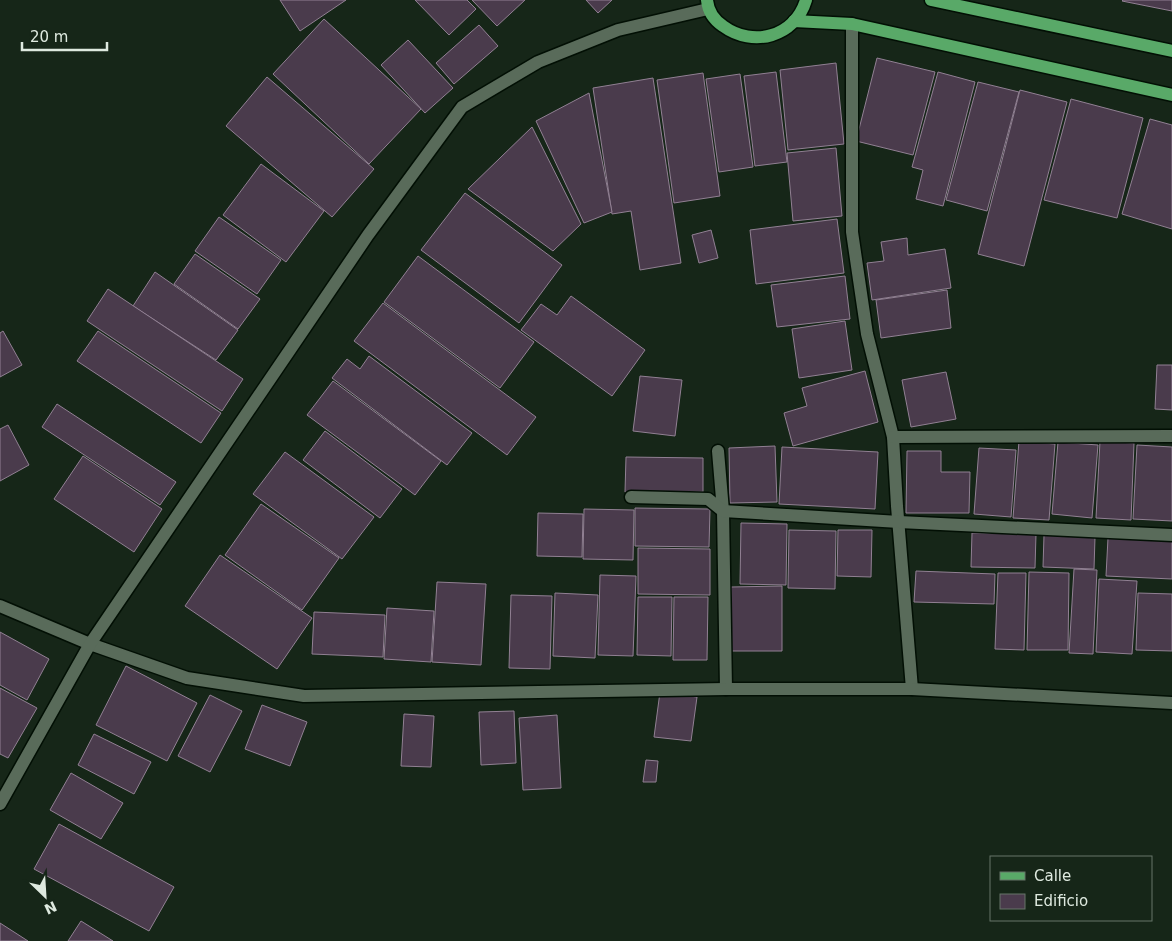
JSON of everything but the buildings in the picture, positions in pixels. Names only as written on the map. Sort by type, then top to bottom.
[{"type":"main road","points":[[708,4],[718,23],[732,33],[748,38],[765,37],[781,31],[794,21],[806,0]]},
{"type":"main road","points":[[931,0],[1172,51]]},
{"type":"main road","points":[[794,21],[852,24],[1172,95]]},
{"type":"street","points":[[0,804],[90,644],[368,235],[462,107],[546,58],[618,30],[708,4]]},
{"type":"street","points":[[852,24],[852,232],[867,334],[893,437],[912,689]]},
{"type":"street","points":[[893,437],[1172,436]]},
{"type":"street","points":[[718,451],[723,511],[726,690]]},
{"type":"street","points":[[631,497],[708,499],[723,511],[899,522],[1172,535]]},
{"type":"street","points":[[0,606],[90,644],[187,678],[304,696],[912,689],[1172,703]]}]
